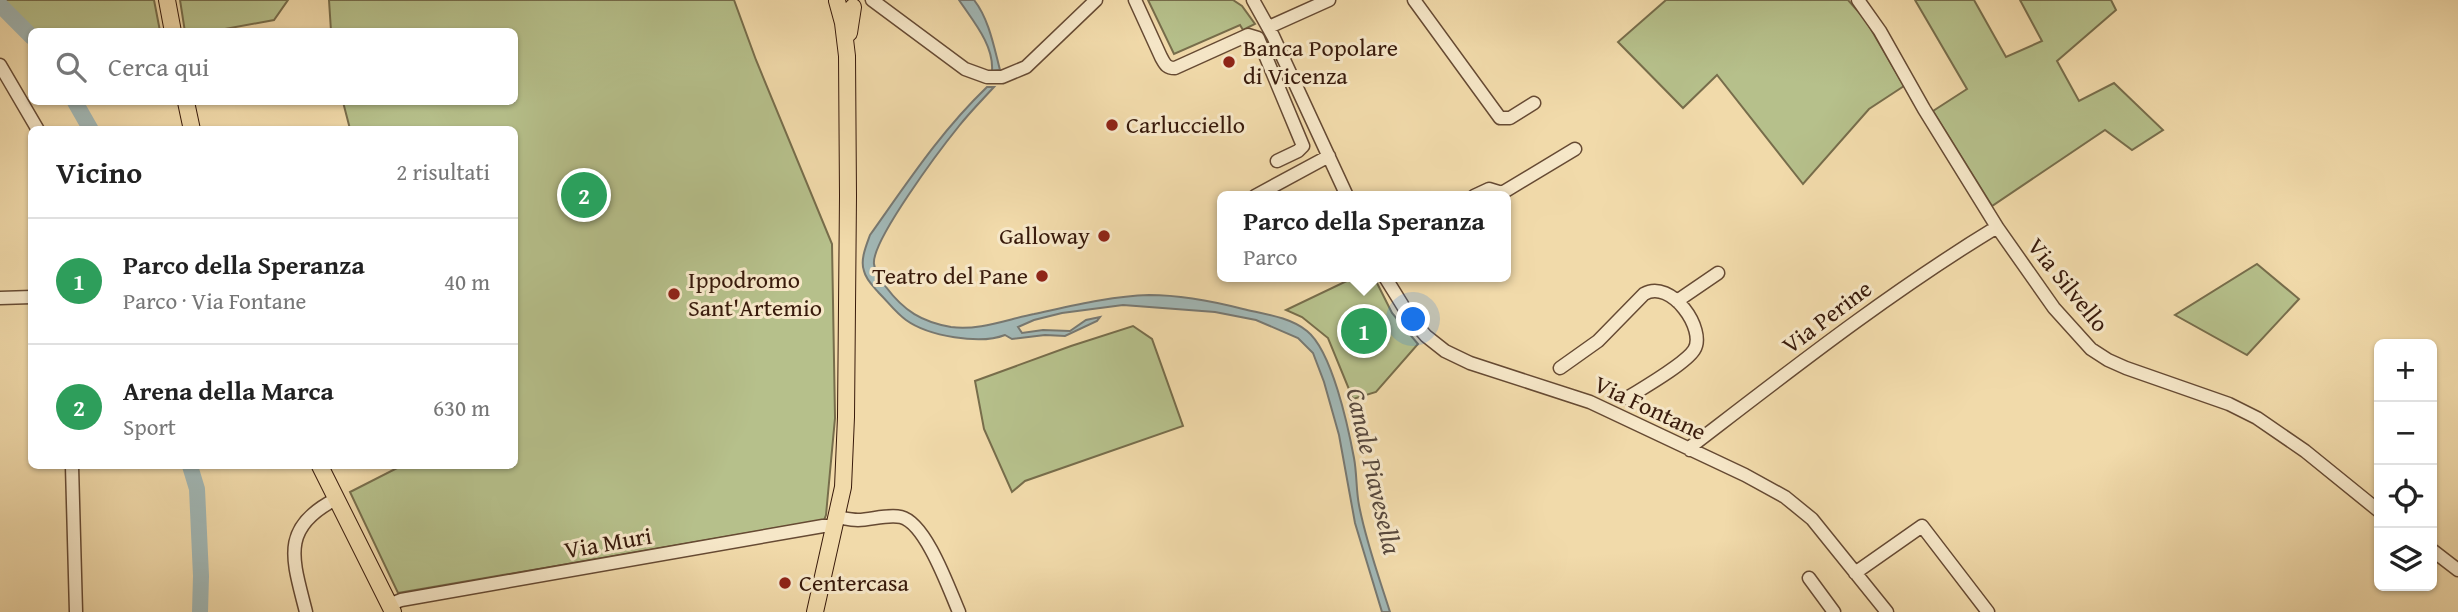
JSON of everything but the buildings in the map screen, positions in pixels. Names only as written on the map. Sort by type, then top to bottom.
[{"type":"main road","points":[[167,0],[172,28]]},
{"type":"main road","points":[[836,1],[844,7],[866,3]]},
{"type":"main road","points":[[815,612],[843,487],[846,416],[847,56],[843,23],[836,1]]},
{"type":"main road","points":[[847,56],[866,3]]},
{"type":"main road","points":[[187,105],[191,126]]},
{"type":"main road","points":[[322,469],[391,609]]},
{"type":"street","points":[[866,3],[965,69],[987,77],[1002,77],[1019,72],[1035,59],[1096,0]]},
{"type":"street","points":[[1135,0],[1166,66],[1175,68],[1248,35],[1258,38],[1303,146],[1277,161]]},
{"type":"street","points":[[1254,0],[1345,191]]},
{"type":"street","points":[[1269,27],[1329,0]]},
{"type":"street","points":[[1414,0],[1500,118],[1510,118],[1534,103]]},
{"type":"street","name":"Via Silvello","points":[[1858,0],[1880,31],[1924,109],[1997,227],[2054,308],[2091,349],[2126,368],[2229,404],[2257,418],[2305,451],[2374,507]]},
{"type":"street","points":[[1271,68],[1285,62]]},
{"type":"street","points":[[0,65],[6,88],[35,126]]},
{"type":"street","points":[[1508,191],[1575,149]]},
{"type":"street","points":[[1264,191],[1329,156]]},
{"type":"street","name":"Via Perine","points":[[1690,450],[1693,444],[1874,307],[1997,227]]},
{"type":"street","points":[[1677,301],[1718,273]]},
{"type":"street","name":"Via Fontane","points":[[1388,282],[1411,319],[1445,351],[1470,363],[1590,402],[1767,486],[1793,503],[1812,519],[1881,610]]},
{"type":"street","points":[[1560,368],[1598,341],[1644,294],[1652,290],[1670,294],[1694,325],[1698,338],[1694,350],[1683,361],[1627,398]]},
{"type":"street","points":[[0,298],[28,297]]},
{"type":"street","points":[[72,469],[76,612]]},
{"type":"street","points":[[306,612],[293,551],[295,538],[314,512],[337,499]]},
{"type":"street","name":"Via Muri","points":[[391,609],[401,600],[835,522],[891,516],[902,517],[910,522],[932,553],[959,612]]},
{"type":"street","points":[[1855,573],[1922,526],[1988,612]]},
{"type":"street","points":[[2437,554],[2458,570]]},
{"type":"street","points":[[1808,578],[1834,612]]},
{"type":"green space","points":[[0,0],[154,0],[159,28],[28,28]]},
{"type":"green space","points":[[180,0],[288,0],[274,20],[230,28],[184,28]]},
{"type":"green space","name":"Ippodromo Sant'Artemio","points":[[329,0],[734,0],[832,244],[835,418],[824,520],[398,593],[350,492],[395,469],[518,469],[518,126],[349,126],[344,105],[518,105],[518,28],[331,28]]},
{"type":"green space","points":[[1148,0],[1233,0],[1242,6],[1255,24],[1243,30],[1240,25],[1174,54]]},
{"type":"green space","points":[[1666,0],[1848,0],[1865,19],[1904,86],[1869,109],[1803,184],[1717,75],[1683,108],[1618,42]]},
{"type":"green space","points":[[1915,0],[1974,0],[2006,57],[2042,41],[2020,0],[2111,0],[2116,10],[2057,61],[2079,101],[2114,83],[2163,130],[2132,150],[2105,130],[1992,206],[1933,111],[1967,89]]},
{"type":"green space","points":[[2257,264],[2299,299],[2247,355],[2175,315]]},
{"type":"green space","points":[[1345,282],[1376,282],[1392,313],[1418,344],[1376,392],[1353,399],[1328,338],[1302,317],[1286,310]]},
{"type":"green space","points":[[1133,326],[1152,339],[1183,426],[1025,481],[1012,492],[984,429],[975,381]]},
{"type":"water","points":[[959,0],[974,0],[984,16],[1000,70],[992,71],[986,43]]},
{"type":"water","points":[[987,87],[994,87],[938,153],[884,236],[876,252],[874,264],[886,287],[914,314],[951,327],[983,326],[1091,302],[1149,295],[1220,303],[1277,317],[1300,326],[1316,341],[1338,390],[1354,458],[1362,519],[1390,612],[1382,612],[1355,523],[1339,435],[1324,382],[1313,353],[1298,338],[1256,320],[1215,312],[1123,305],[1062,313],[1018,327],[1022,333],[1043,330],[1070,331],[1086,320],[1100,317],[1065,336],[1045,335],[1012,339],[1005,335],[968,339],[916,326],[895,311],[870,283],[863,262],[870,235],[940,139]]},
{"type":"waterway","points":[[0,5],[28,33]]},
{"type":"waterway","points":[[77,105],[89,126]]},
{"type":"waterway","points":[[191,469],[197,489],[200,612]]},
{"type":"place","name":"Banca Popolare di Vicenza","points":[[1229,62]]},
{"type":"place","name":"Carlucciello","points":[[1112,125]]},
{"type":"place","name":"Arena della Marca","points":[[584,195]]},
{"type":"place","name":"Galloway","points":[[1104,236]]},
{"type":"place","name":"Teatro del Pane","points":[[1042,276]]},
{"type":"place","name":"Ippodromo Sant'Artemio","points":[[674,294]]},
{"type":"place","name":"Parco della Speranza","points":[[1364,331]]},
{"type":"place","name":"Centercasa","points":[[785,583]]},
{"type":"water label","name":"Canale Piavesella","points":[[1374,471]]}]
